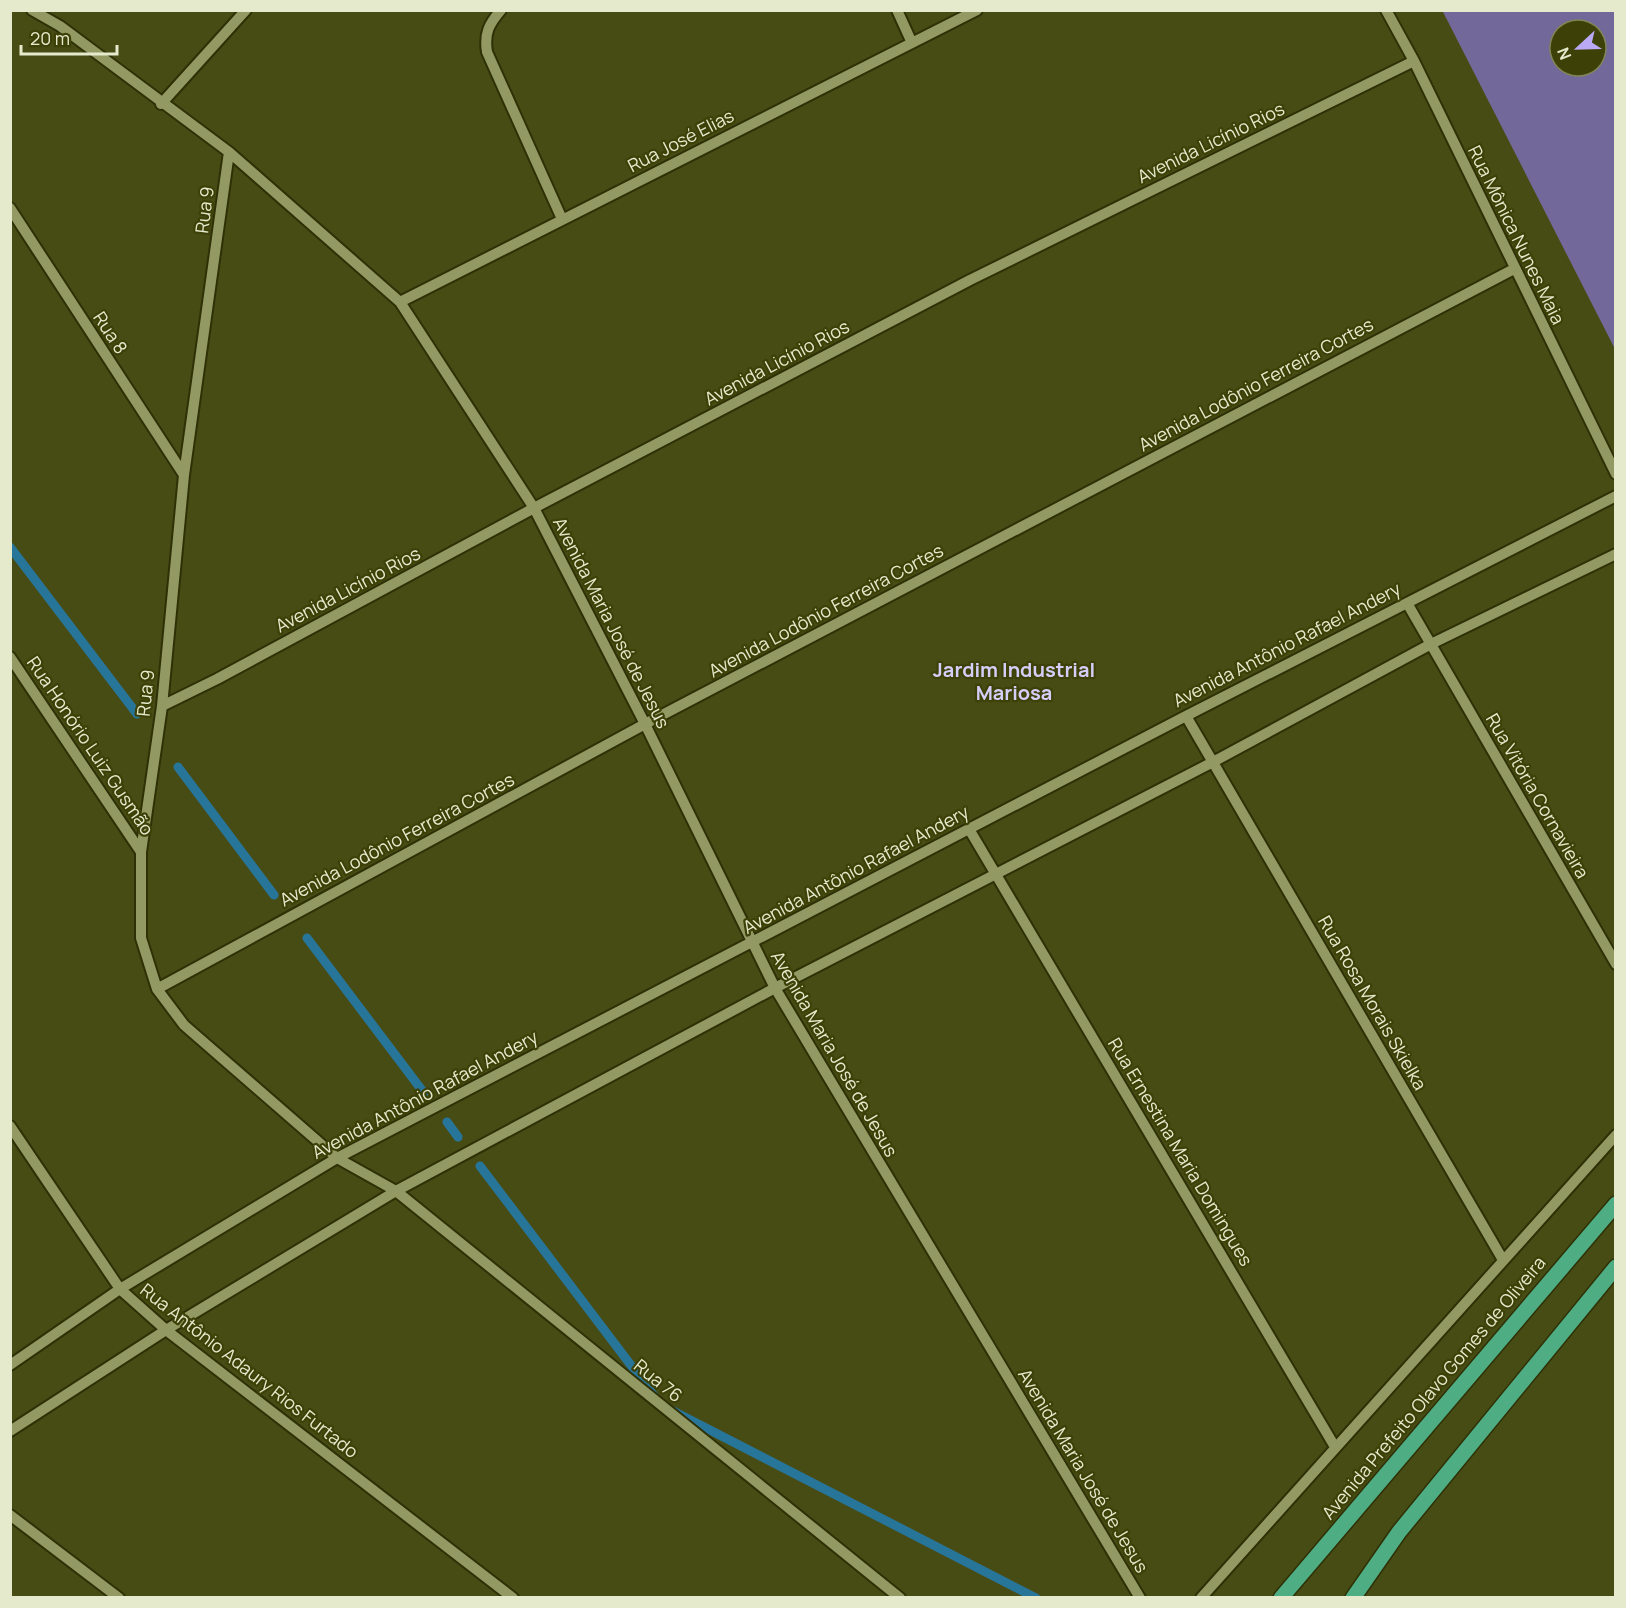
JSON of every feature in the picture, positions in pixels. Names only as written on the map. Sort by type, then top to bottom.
[{"type":"main road","name":"Avenida Prefeito Olavo Gomes de Oliveira","points":[[1281,1598],[1616,1204]]},
{"type":"main road","points":[[1353,1598],[1399,1532],[1616,1267]]},
{"type":"street","name":"Avenida Maria José de Jesus","points":[[32,10],[60,26],[161,104],[229,152],[400,302],[534,508],[645,724],[775,988],[1140,1598]]},
{"type":"street","points":[[161,104],[246,10]]},
{"type":"street","points":[[501,10],[489,24],[485,39],[487,52],[562,219]]},
{"type":"street","points":[[897,10],[912,43]]},
{"type":"street","name":"Rua José Elias","points":[[400,302],[977,10]]},
{"type":"street","name":"Rua Mônica Nunes Maia","points":[[1386,10],[1414,61],[1616,474]]},
{"type":"street","name":"Avenida Licínio Rios","points":[[162,706],[970,280],[1414,61]]},
{"type":"street","name":"Rua 9","points":[[229,152],[184,475],[162,706],[141,852],[141,938],[157,988],[184,1025],[337,1158]]},
{"type":"street","name":"Rua 8","points":[[10,208],[184,475]]},
{"type":"street","name":"Avenida Lodônio Ferreira Cortes","points":[[157,988],[645,724],[1514,268]]},
{"type":"street","name":"Avenida Antônio Rafael Andery","points":[[10,1365],[120,1289],[337,1158],[1186,716],[1616,496]]},
{"type":"street","points":[[10,1431],[165,1329],[396,1191],[775,988],[1213,762],[1431,644],[1616,554]]},
{"type":"street","name":"Rua Vitória Cornavieira","points":[[1407,603],[1616,964]]},
{"type":"street","name":"Rua Honório Luiz Gusmão","points":[[10,657],[141,852]]},
{"type":"street","name":"Rua Rosa Morais Skielka","points":[[1186,716],[1503,1260]]},
{"type":"street","name":"Rua Ernestina Maria Domingues","points":[[969,829],[1335,1447]]},
{"type":"street","name":"Rua Antônio Adaury Rios Furtado","points":[[10,1126],[120,1289],[165,1329],[513,1598]]},
{"type":"street","points":[[1201,1598],[1616,1135]]},
{"type":"street","name":"Rua 76","points":[[337,1158],[396,1191],[900,1598]]},
{"type":"street","points":[[10,1515],[118,1598]]},
{"type":"building","points":[[1442,10],[1616,10],[1616,351]]},
{"type":"waterway","points":[[10,547],[137,714]]},
{"type":"waterway","points":[[178,767],[274,895]]},
{"type":"waterway","points":[[307,938],[424,1093]]},
{"type":"waterway","points":[[447,1122],[458,1137]]},
{"type":"waterway","points":[[480,1166],[655,1397]]},
{"type":"waterway","points":[[673,1411],[1036,1598]]},
{"type":"district","name":"Jardim Industrial Mariosa","points":[[1014,682]]}]
